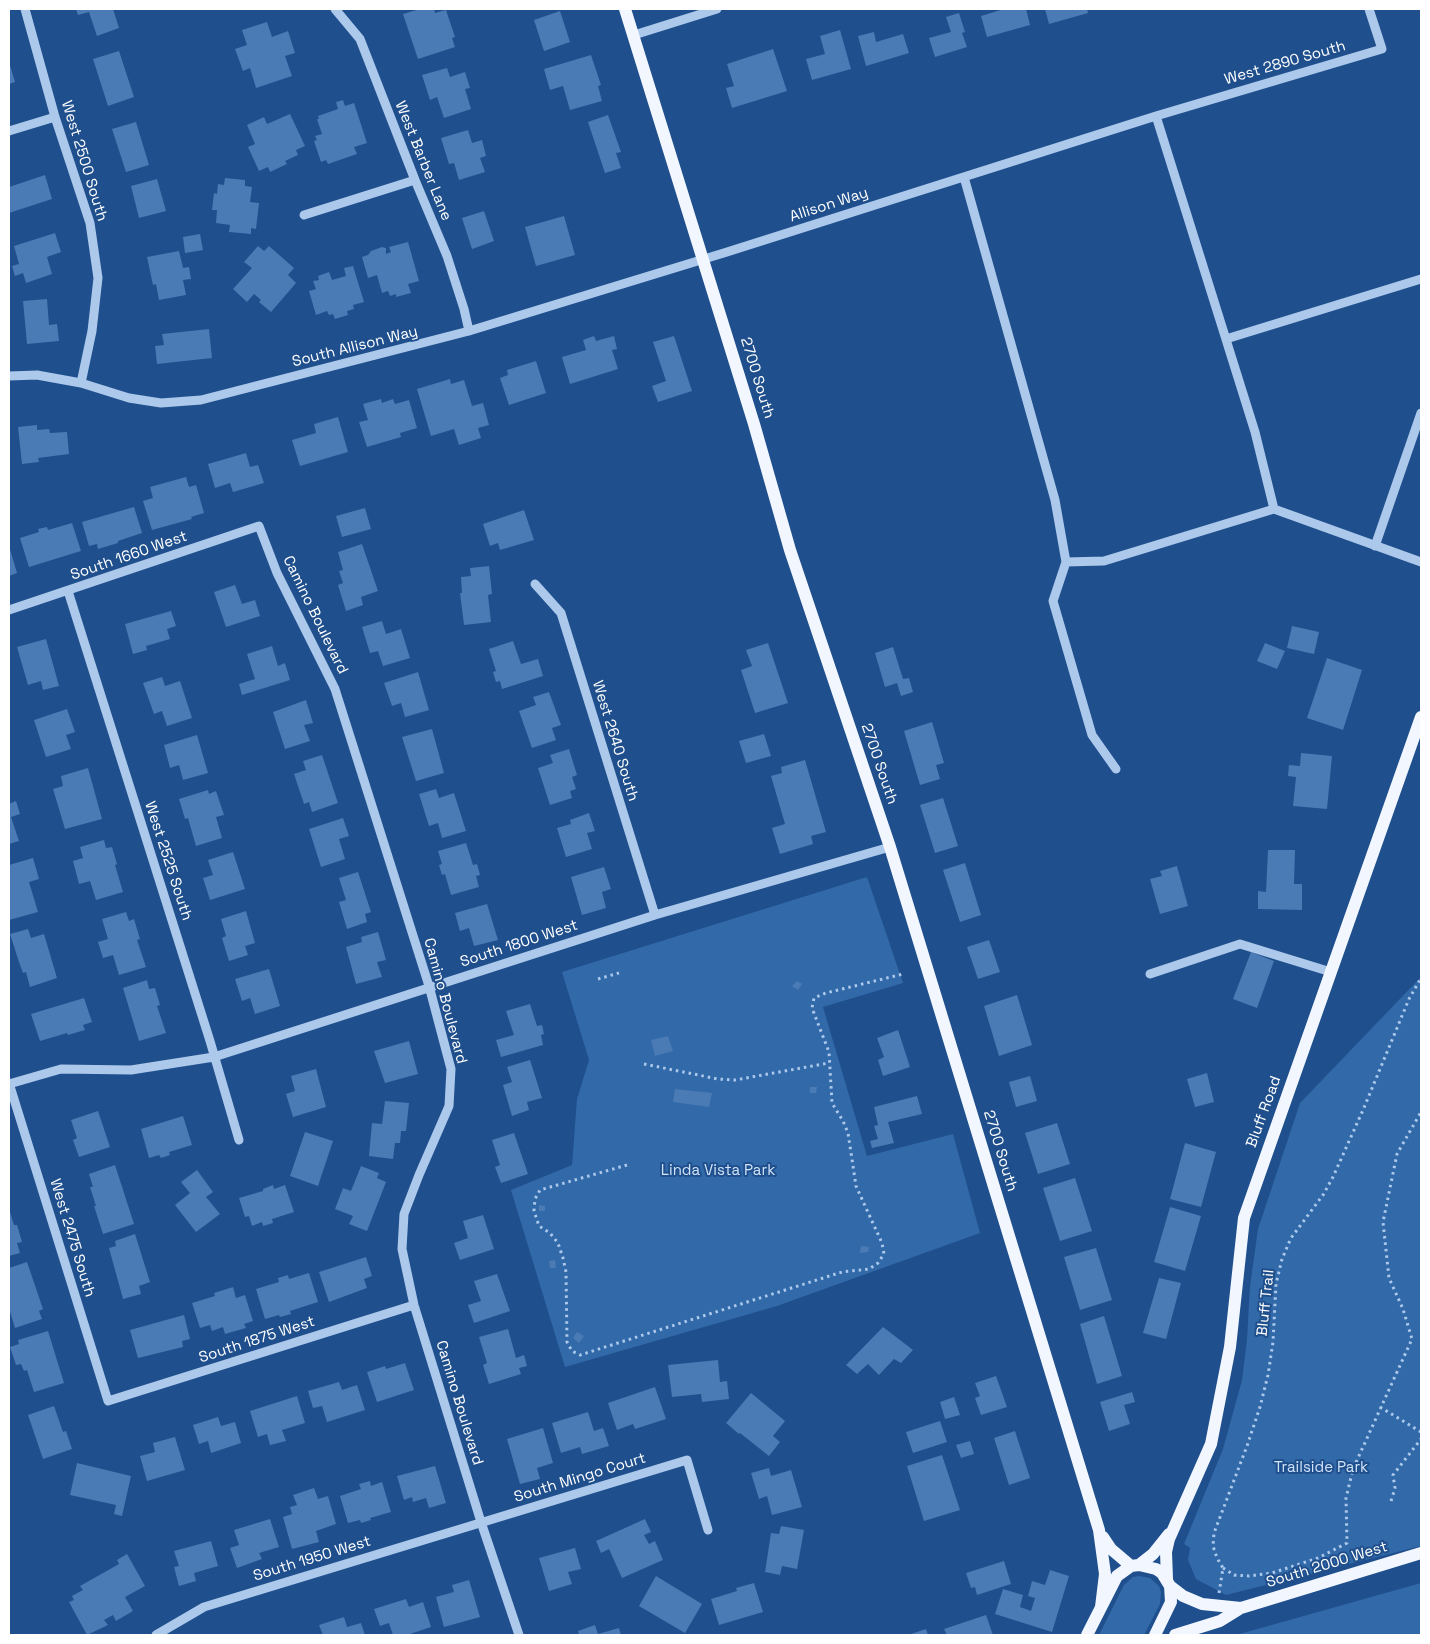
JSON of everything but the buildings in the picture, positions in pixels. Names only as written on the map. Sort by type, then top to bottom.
[{"type":"main road","name":"2700 South","points":[[625,9],[754,424],[790,550],[890,846],[1099,1530],[1105,1574],[1100,1607]]},
{"type":"main road","name":"Bluff Road","points":[[1155,1635],[1171,1602],[1166,1552],[1174,1526],[1211,1444],[1230,1347],[1244,1218],[1421,717]]},
{"type":"main road","name":"Bluff Road","points":[[1100,1607],[1117,1576],[1135,1566],[1161,1545],[1174,1526]]},
{"type":"main road","name":"2700 South","points":[[1099,1530],[1111,1549],[1135,1566],[1156,1569],[1169,1583]]},
{"type":"main road","name":"South 2000 West","points":[[1175,1635],[1220,1621],[1241,1608],[1421,1553]]},
{"type":"main road","name":"South 2000 West","points":[[1169,1583],[1184,1596],[1202,1604],[1241,1608]]},
{"type":"main road","points":[[1087,1635],[1100,1607]]},
{"type":"street","name":"West 2500 South","points":[[25,9],[56,117],[90,223],[98,278],[92,331],[81,383]]},
{"type":"street","name":"West Barber Lane","points":[[335,9],[360,39],[447,256],[464,309],[469,332]]},
{"type":"street","points":[[634,35],[717,9]]},
{"type":"street","name":"West 2890 South","points":[[1156,116],[1382,49],[1369,9]]},
{"type":"street","points":[[1156,116],[1255,432],[1274,509]]},
{"type":"street","name":"Allison Way","points":[[702,260],[1156,116]]},
{"type":"street","points":[[9,131],[56,117]]},
{"type":"street","points":[[964,177],[1055,500],[1066,562],[1053,601],[1092,735],[1116,770]]},
{"type":"street","points":[[304,215],[415,180]]},
{"type":"street","name":"South Allison Way","points":[[9,376],[37,375],[81,383],[129,398],[161,403],[201,400],[469,332],[702,260]]},
{"type":"street","points":[[1226,339],[1421,279]]},
{"type":"street","points":[[1375,546],[1421,413]]},
{"type":"street","points":[[1066,562],[1104,561],[1274,509],[1421,562]]},
{"type":"street","name":"South 1660 West","points":[[9,610],[258,526]]},
{"type":"street","name":"Camino Boulevard","points":[[258,526],[277,573],[335,689],[428,986],[451,1069],[449,1106],[404,1214],[402,1249],[414,1305],[481,1522],[519,1635]]},
{"type":"street","name":"West 2640 South","points":[[535,584],[561,613],[655,915]]},
{"type":"street","name":"West 2525 South","points":[[68,591],[240,1140]]},
{"type":"street","name":"South 1800 West","points":[[9,1084],[62,1069],[131,1070],[214,1057],[428,986],[655,915],[890,846]]},
{"type":"street","points":[[1150,974],[1240,944],[1331,972]]},
{"type":"street","name":"West 2475 South","points":[[9,1084],[108,1401]]},
{"type":"street","name":"South 1875 West","points":[[108,1401],[414,1305]]},
{"type":"street","name":"South Mingo Court","points":[[481,1522],[687,1460],[708,1530]]},
{"type":"street","name":"South 1950 West","points":[[156,1635],[204,1606],[481,1522]]},
{"type":"path","points":[[598,979],[619,973]]},
{"type":"path","points":[[628,1165],[540,1190],[534,1199],[534,1211],[539,1226],[550,1233],[558,1243],[564,1258],[567,1342],[572,1351],[580,1355],[842,1272],[869,1269],[878,1263],[884,1254],[882,1243],[856,1186],[848,1132],[832,1103],[829,1052],[812,1008],[814,998],[826,993],[903,974]]},
{"type":"path","name":"Bluff Trail","points":[[1223,1568],[1217,1558],[1214,1546],[1214,1533],[1247,1446],[1268,1375],[1273,1342],[1276,1284],[1282,1259],[1291,1238],[1333,1177],[1409,999],[1421,978]]},
{"type":"path","points":[[644,1064],[718,1079],[736,1080],[829,1063]]},
{"type":"path","points":[[1219,1592],[1223,1568],[1234,1575],[1249,1576],[1272,1573],[1310,1561],[1347,1543],[1346,1498],[1353,1469],[1412,1339],[1403,1309],[1389,1278],[1383,1222],[1397,1154],[1421,1112]]},
{"type":"path","points":[[1380,1407],[1421,1432]]},
{"type":"path","points":[[1391,1501],[1395,1488],[1393,1475],[1421,1439]]},
{"type":"green space","name":"Linda Vista Park","points":[[867,877],[903,983],[823,1007],[867,1156],[953,1134],[980,1233],[777,1306],[565,1367],[511,1190],[572,1165],[577,1099],[589,1060],[562,972]]},
{"type":"green space","name":"Trailside Park","points":[[1421,977],[1421,1546],[1226,1595],[1196,1579],[1188,1560],[1190,1548],[1184,1544],[1223,1449],[1242,1380],[1247,1340],[1250,1286],[1258,1229],[1300,1103]]},
{"type":"green space","points":[[1133,1577],[1150,1578],[1159,1586],[1161,1592],[1160,1604],[1144,1635],[1099,1635],[1124,1585]]},
{"type":"green space","points":[[1421,1583],[1421,1635],[1236,1635]]}]
